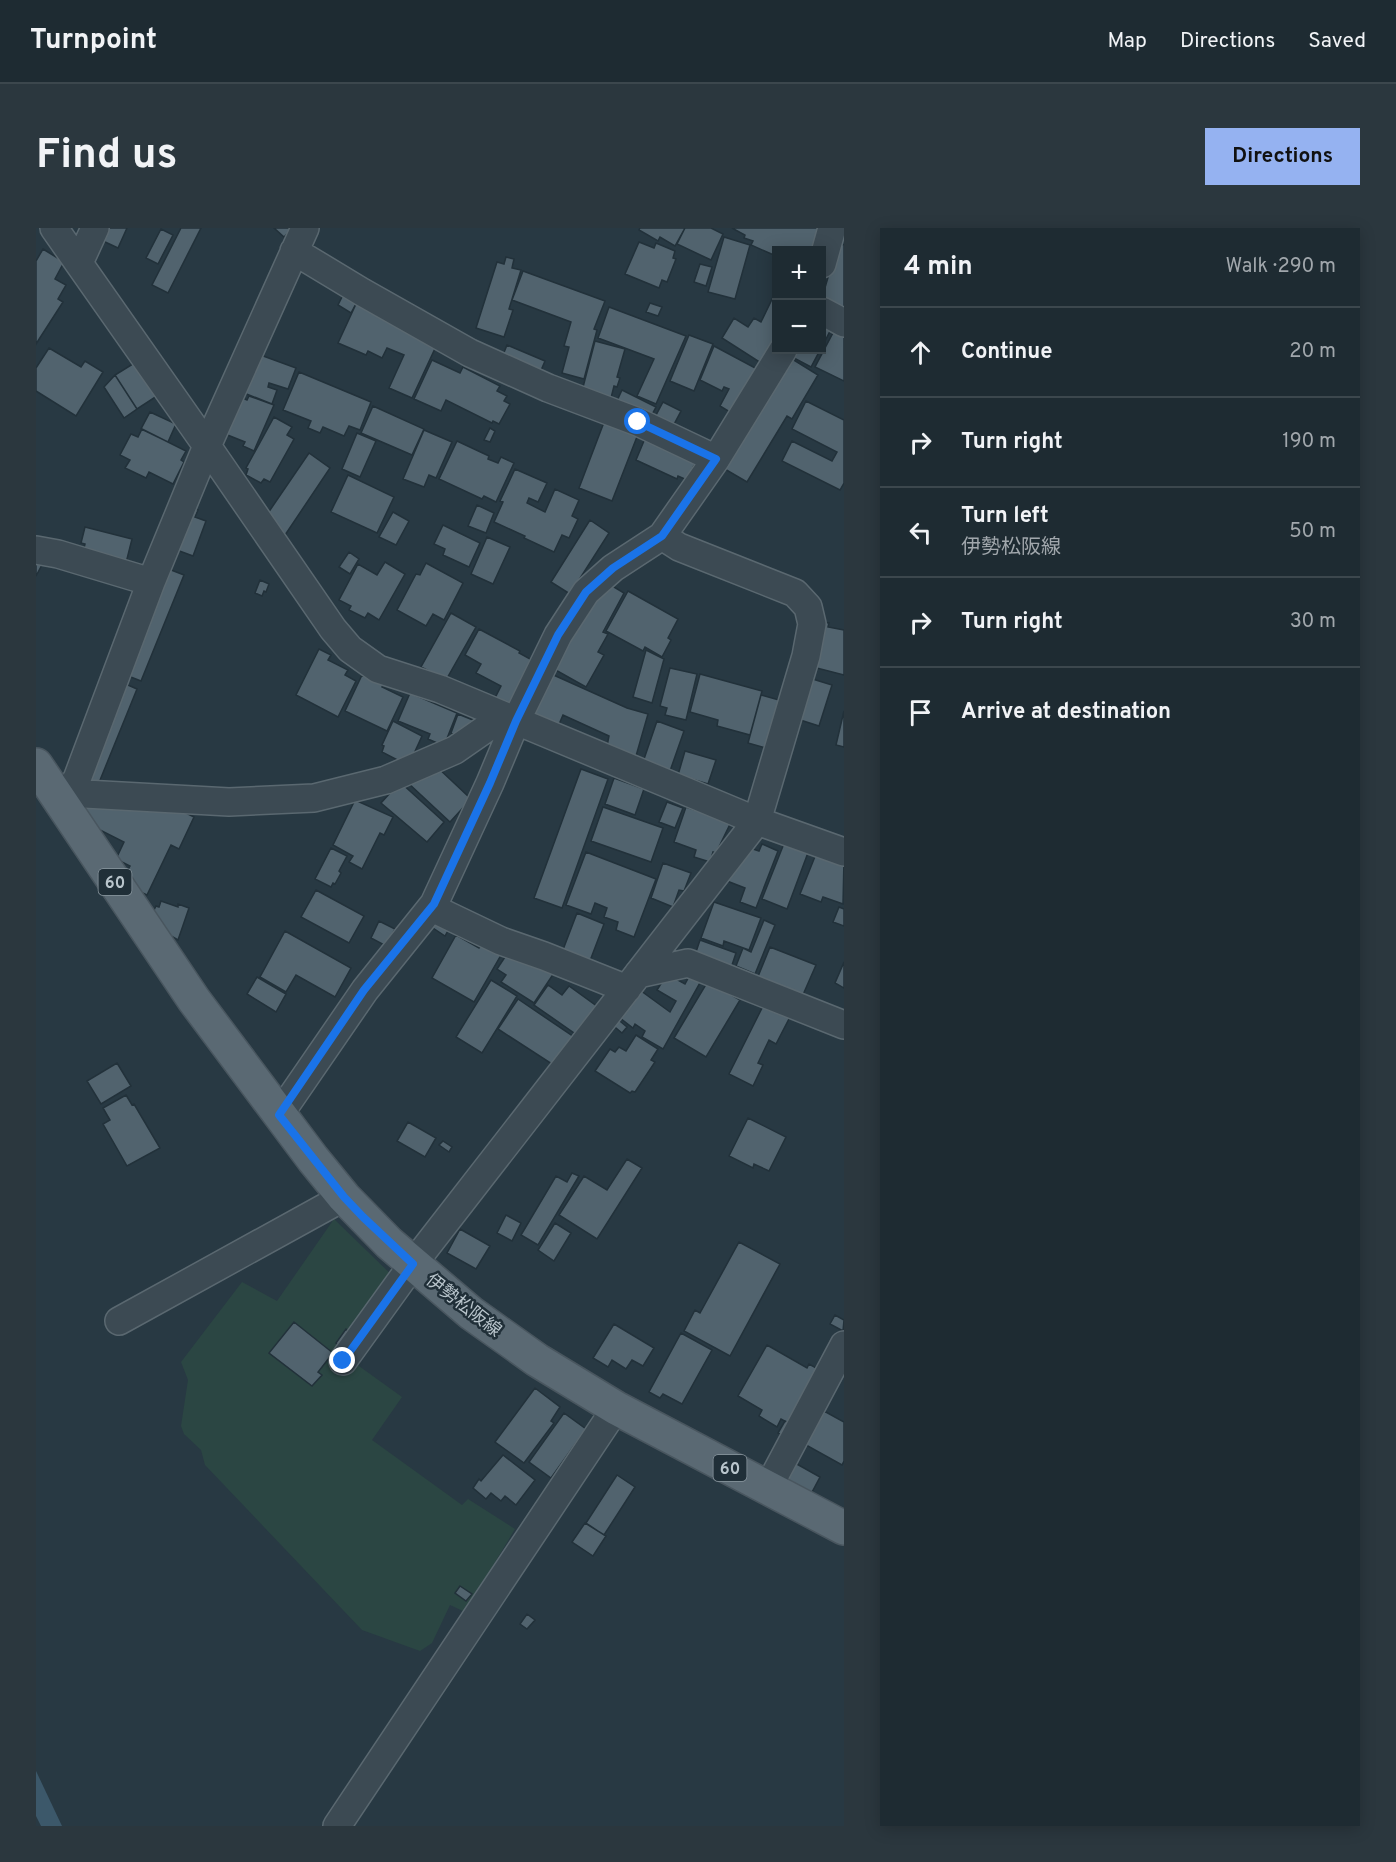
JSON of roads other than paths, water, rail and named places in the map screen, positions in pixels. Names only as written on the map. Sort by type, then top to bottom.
[{"type":"main road","name":"伊勢松阪線","points":[[36,765],[64,797],[194,1000],[279,1115],[344,1197],[363,1217],[413,1264],[471,1313],[537,1360],[616,1408],[844,1528]]},
{"type":"street","points":[[54,228],[333,629],[350,649],[378,669],[440,689],[757,821],[844,852]]},
{"type":"street","points":[[79,263],[95,228]]},
{"type":"street","points":[[826,250],[832,228]]},
{"type":"street","points":[[64,797],[77,779],[151,582],[207,446],[299,239],[362,292],[470,353],[548,388],[638,422],[716,459]]},
{"type":"street","points":[[826,313],[844,323]]},
{"type":"street","points":[[279,1115],[364,990],[432,908],[490,783],[510,719],[558,635],[586,592],[613,568],[662,536],[716,459],[781,354]]},
{"type":"street","points":[[343,1361],[413,1264],[757,821],[806,656],[812,624],[808,607],[795,593],[679,547],[662,536]]},
{"type":"street","points":[[36,550],[58,554],[151,582]]},
{"type":"street","points":[[64,797],[229,802],[314,798],[386,780],[455,750],[510,719]]},
{"type":"street","points":[[432,908],[501,941],[632,981],[688,963],[844,1025]]},
{"type":"street","points":[[119,1321],[344,1197]]},
{"type":"street","points":[[768,1488],[844,1345]]},
{"type":"street","points":[[337,1826],[616,1408]]},
{"type":"water","points":[[36,1771],[62,1826],[41,1826],[36,1816]]}]
